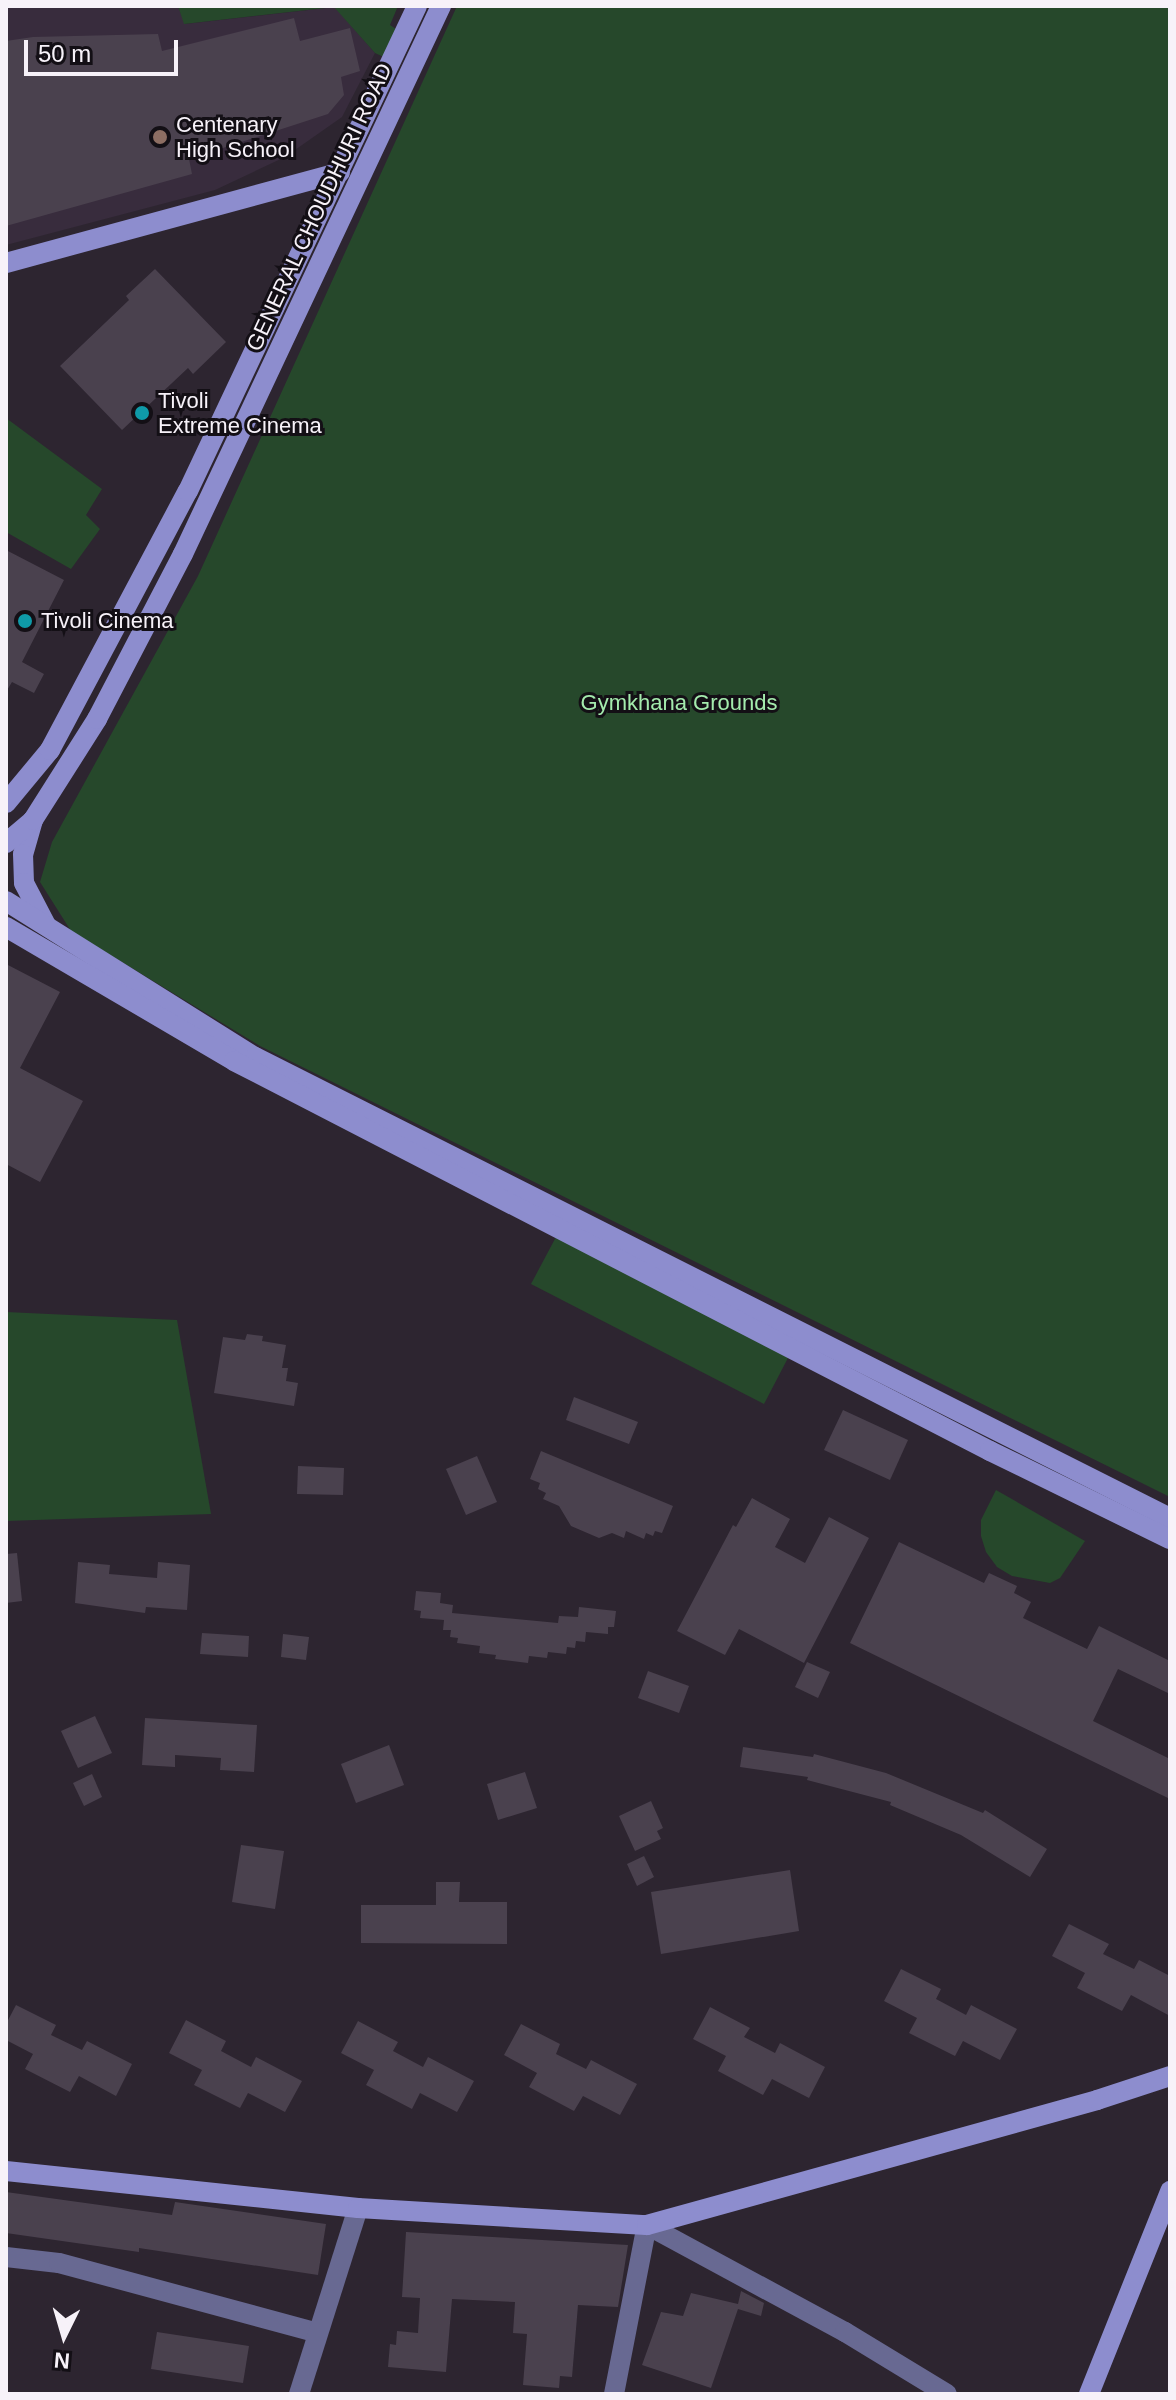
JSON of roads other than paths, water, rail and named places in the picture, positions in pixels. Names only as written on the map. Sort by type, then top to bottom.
[{"type":"main road","name":"GENERAL CHOUDHURI ROAD","points":[[6,803],[50,750],[226,416],[417,6]]},
{"type":"main road","name":"GENERAL CHOUDHURI ROAD","points":[[6,843],[33,820],[97,719],[183,554],[441,6]]},
{"type":"main road","points":[[6,263],[340,172]]},
{"type":"main road","points":[[33,820],[23,854],[24,883],[48,928]]},
{"type":"main road","points":[[6,901],[255,1057],[1170,1518]]},
{"type":"main road","points":[[6,927],[248,1069],[990,1451],[1170,1539]]},
{"type":"main road","points":[[6,2171],[358,2208],[647,2225],[1097,2100],[1170,2076]]},
{"type":"main road","points":[[1089,2394],[1170,2191]]},
{"type":"street","points":[[299,2394],[358,2208]]},
{"type":"street","points":[[614,2394],[647,2225],[845,2332],[947,2394]]},
{"type":"street","points":[[6,2257],[59,2263],[318,2333]]},
{"type":"place","name":"Centenary High School","points":[[160,137]]},
{"type":"place","name":"Tivoli Extreme Cinema","points":[[142,413]]},
{"type":"place","name":"Tivoli Cinema","points":[[25,621]]},
{"type":"park label","name":"Gymkhana Grounds","points":[[679,703]]}]
